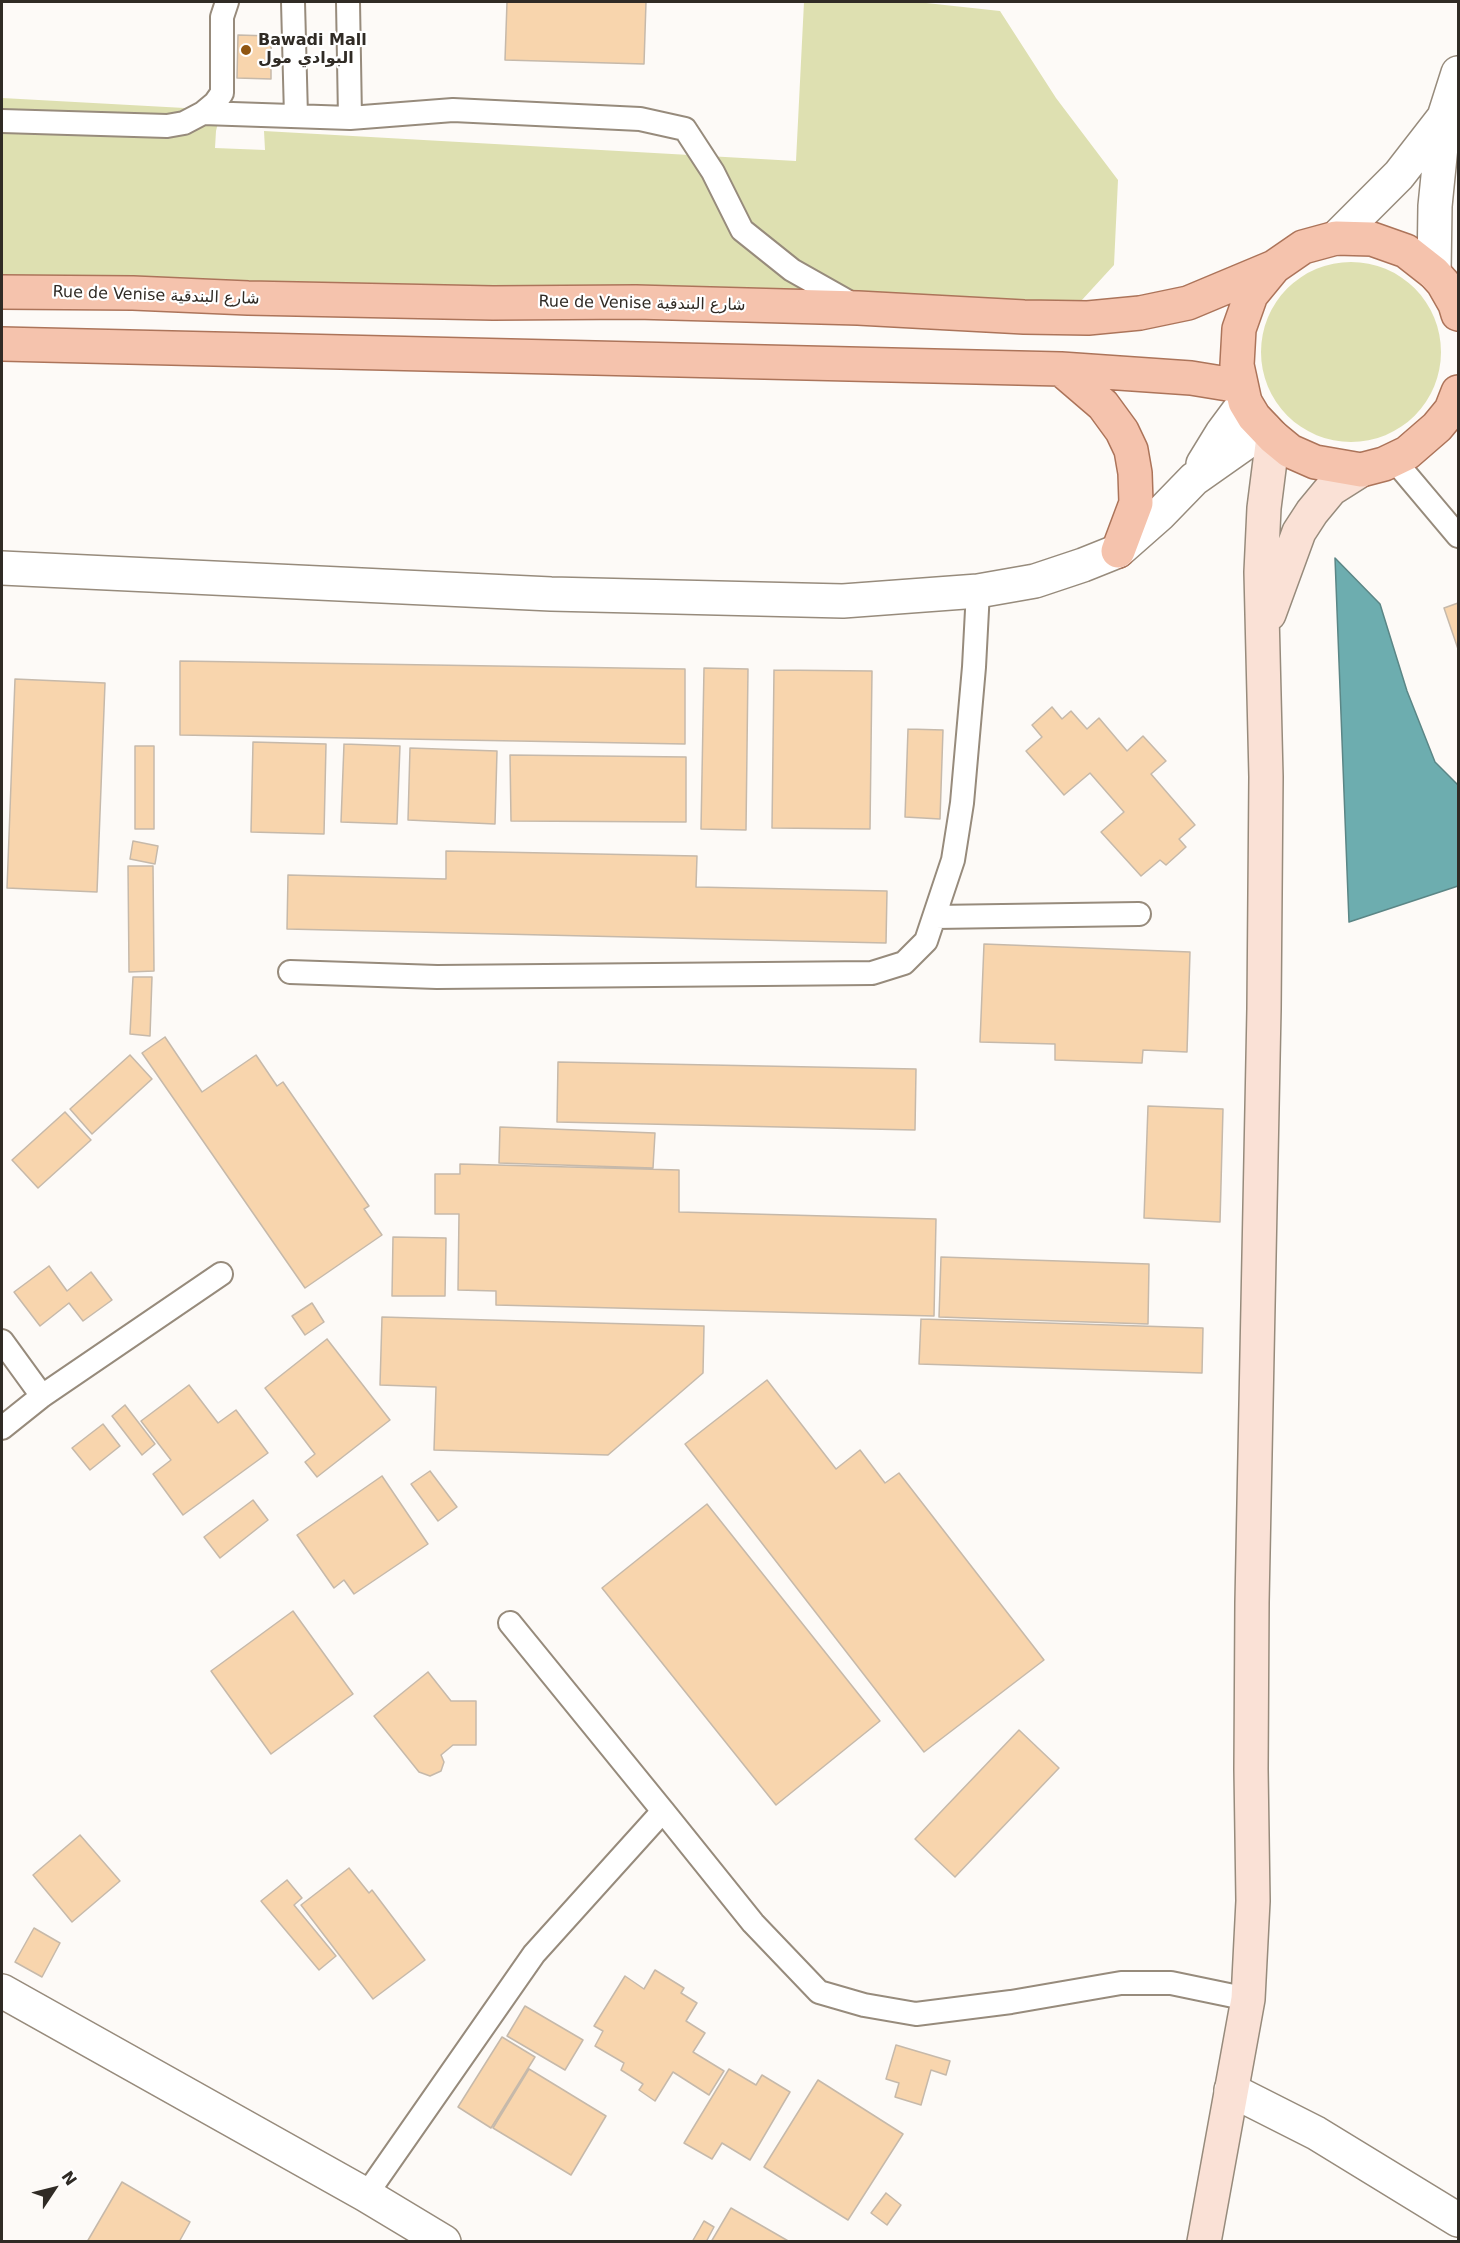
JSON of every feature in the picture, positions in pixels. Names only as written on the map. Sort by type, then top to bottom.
[{"type":"main road","points":[[1361,470],[1315,462],[1290,451],[1254,417],[1243,394],[1237,365],[1239,329],[1251,295],[1274,267],[1303,247],[1336,238],[1372,239],[1406,251],[1450,295]]},
{"type":"main road","name":"Rue de Venise شارع البندقية","points":[[2,292],[133,293],[494,303],[636,302],[858,308],[1088,318],[1140,313],[1188,303],[1274,267]]},
{"type":"main road","points":[[2,344],[1061,369],[1191,378],[1243,394]]},
{"type":"main road","points":[[1061,369],[1103,405],[1122,431],[1131,450],[1135,472],[1136,503],[1118,551]]},
{"type":"main road","points":[[1262,635],[1299,532],[1312,512],[1331,489],[1361,470],[1394,460],[1407,453],[1448,423],[1458,393]]},
{"type":"main road","points":[[1204,2241],[1248,1999],[1253,1901],[1252,1614],[1266,777],[1260,599],[1269,433]]},
{"type":"street","points":[[1450,295],[1435,206],[1444,117],[1458,73]]},
{"type":"street","points":[[1336,238],[1399,175],[1444,117]]},
{"type":"street","points":[[2,568],[551,594],[843,601],[978,591],[1035,582],[1118,551],[1160,514],[1194,479],[1243,394]]},
{"type":"street","points":[[1194,479],[1269,433]]},
{"type":"street","points":[[2,1991],[444,2241]]},
{"type":"street","points":[[1231,2090],[1316,2133],[1458,2220]]},
{"type":"lane","points":[[293,2],[296,116]]},
{"type":"lane","points":[[348,2],[350,118]]},
{"type":"lane","points":[[2,121],[167,126],[184,123],[203,113],[215,103],[222,93],[220,7]]},
{"type":"lane","points":[[203,113],[350,118],[453,110],[640,119],[685,129],[714,172],[742,230],[792,270],[858,308]]},
{"type":"lane","points":[[1394,460],[1458,536]]},
{"type":"lane","points":[[290,972],[437,977],[872,973],[904,963],[926,941],[953,860],[962,803],[978,591]]},
{"type":"lane","points":[[935,917],[1139,914]]},
{"type":"lane","points":[[2,1428],[42,1396],[221,1274]]},
{"type":"lane","points":[[2,1341],[42,1396]]},
{"type":"lane","points":[[510,1623],[753,1923],[819,1992],[864,2005],[916,2014],[1011,2002],[1121,1983],[1171,1983],[1248,1999]]},
{"type":"lane","points":[[366,2195],[534,1954],[663,1811]]},
{"type":"green space","points":[[804,2],[917,2],[1000,11],[1056,98],[1118,180],[1114,265],[1081,301],[1025,327],[2,276],[2,98],[221,110],[215,148],[265,150],[264,131],[796,161]]},
{"type":"green space","points":[[1351,262],[1385,269],[1401,277],[1414,289],[1426,302],[1434,318],[1441,352],[1434,386],[1426,402],[1414,415],[1401,427],[1385,435],[1351,442],[1317,435],[1301,427],[1288,415],[1276,402],[1268,386],[1261,352],[1268,318],[1276,302],[1288,289],[1301,277],[1317,269]]},
{"type":"water","points":[[1335,558],[1380,604],[1407,691],[1435,762],[1458,785],[1458,886],[1349,922]]},
{"type":"building","points":[[507,2],[646,2],[644,64],[505,60]]},
{"type":"building","points":[[238,35],[271,36],[271,79],[237,78]]},
{"type":"building","points":[[1458,603],[1458,649],[1444,608]]},
{"type":"building","points":[[180,661],[685,669],[685,744],[180,735]]},
{"type":"building","points":[[704,668],[748,669],[746,830],[701,829]]},
{"type":"building","points":[[774,670],[872,671],[870,829],[772,828]]},
{"type":"building","points":[[15,679],[105,683],[97,892],[7,888]]},
{"type":"building","points":[[1052,707],[1062,719],[1071,711],[1087,729],[1099,718],[1127,751],[1143,736],[1166,761],[1151,774],[1195,825],[1179,839],[1186,847],[1166,865],[1160,860],[1141,876],[1101,832],[1124,812],[1090,773],[1064,795],[1026,751],[1042,737],[1032,725]]},
{"type":"building","points":[[908,729],[943,730],[940,819],[905,817]]},
{"type":"building","points":[[253,742],[326,744],[324,834],[251,832]]},
{"type":"building","points":[[344,744],[400,746],[397,824],[341,822]]},
{"type":"building","points":[[135,746],[154,746],[154,829],[135,829]]},
{"type":"building","points":[[410,748],[497,751],[495,824],[408,820]]},
{"type":"building","points":[[510,755],[686,757],[686,822],[511,821]]},
{"type":"building","points":[[133,841],[158,846],[155,864],[130,859]]},
{"type":"building","points":[[446,851],[697,856],[696,887],[887,891],[886,943],[287,929],[288,875],[446,879]]},
{"type":"building","points":[[128,866],[153,866],[154,971],[129,972]]},
{"type":"building","points":[[984,944],[1190,952],[1187,1052],[1143,1050],[1142,1063],[1055,1060],[1055,1044],[980,1042]]},
{"type":"building","points":[[133,977],[152,977],[150,1036],[130,1034]]},
{"type":"building","points":[[165,1037],[202,1092],[256,1055],[277,1086],[283,1082],[369,1206],[364,1209],[382,1235],[305,1288],[142,1053]]},
{"type":"building","points":[[130,1055],[152,1079],[92,1134],[70,1109]]},
{"type":"building","points":[[558,1062],[916,1069],[915,1130],[557,1122]]},
{"type":"building","points":[[1148,1106],[1223,1109],[1220,1222],[1144,1218]]},
{"type":"building","points":[[65,1112],[91,1140],[38,1188],[12,1160]]},
{"type":"building","points":[[500,1127],[655,1133],[653,1168],[499,1163]]},
{"type":"building","points":[[460,1164],[679,1170],[679,1212],[936,1219],[934,1316],[496,1305],[496,1291],[458,1290],[459,1214],[435,1214],[435,1174],[460,1174]]},
{"type":"building","points":[[393,1237],[446,1238],[445,1296],[392,1296]]},
{"type":"building","points":[[941,1257],[1149,1264],[1148,1324],[939,1317]]},
{"type":"building","points":[[49,1266],[67,1291],[91,1272],[112,1300],[83,1321],[69,1303],[40,1326],[14,1292]]},
{"type":"building","points":[[312,1303],[324,1322],[305,1335],[292,1316]]},
{"type":"building","points":[[382,1317],[704,1326],[703,1373],[608,1455],[434,1450],[436,1387],[380,1385]]},
{"type":"building","points":[[921,1319],[1203,1328],[1202,1373],[919,1364]]},
{"type":"building","points":[[327,1339],[390,1420],[317,1477],[305,1462],[315,1454],[265,1388]]},
{"type":"building","points":[[767,1380],[836,1469],[860,1450],[885,1483],[899,1473],[1044,1660],[924,1752],[685,1444]]},
{"type":"building","points":[[189,1385],[218,1423],[236,1410],[268,1453],[183,1515],[153,1474],[171,1460],[141,1421]]},
{"type":"building","points":[[125,1405],[155,1444],[142,1455],[112,1416]]},
{"type":"building","points":[[103,1424],[120,1446],[90,1470],[72,1448]]},
{"type":"building","points":[[430,1471],[457,1507],[438,1521],[411,1484]]},
{"type":"building","points":[[382,1476],[428,1544],[354,1594],[344,1580],[334,1588],[297,1535]]},
{"type":"building","points":[[253,1500],[268,1520],[220,1558],[204,1537]]},
{"type":"building","points":[[707,1504],[880,1721],[776,1805],[602,1588]]},
{"type":"building","points":[[293,1611],[353,1694],[271,1754],[211,1671]]},
{"type":"building","points":[[428,1672],[451,1701],[476,1701],[476,1745],[453,1745],[441,1755],[444,1762],[441,1771],[430,1776],[419,1772],[374,1716]]},
{"type":"building","points":[[1019,1730],[1059,1768],[955,1877],[915,1839]]},
{"type":"building","points":[[80,1835],[120,1881],[72,1922],[33,1875]]},
{"type":"building","points":[[349,1868],[369,1893],[372,1890],[425,1960],[373,1999],[301,1905]]},
{"type":"building","points":[[287,1880],[302,1898],[294,1905],[336,1956],[319,1970],[261,1901]]},
{"type":"building","points":[[34,1928],[60,1943],[42,1977],[15,1962]]},
{"type":"building","points":[[655,1970],[684,1988],[681,1993],[697,2003],[686,2021],[705,2033],[693,2052],[724,2071],[709,2095],[673,2072],[655,2101],[639,2090],[643,2084],[621,2070],[624,2063],[595,2046],[603,2031],[594,2026],[625,1976],[644,1989]]},
{"type":"building","points":[[525,2006],[583,2040],[565,2070],[507,2036]]},
{"type":"building","points":[[502,2037],[535,2057],[491,2128],[458,2107]]},
{"type":"building","points":[[896,2045],[950,2061],[946,2075],[931,2070],[921,2105],[895,2097],[899,2083],[886,2079]]},
{"type":"building","points":[[529,2069],[606,2116],[571,2175],[493,2128]]},
{"type":"building","points":[[729,2069],[756,2085],[762,2075],[790,2092],[750,2160],[722,2143],[712,2159],[684,2143]]},
{"type":"building","points":[[818,2080],[903,2134],[848,2220],[764,2167]]},
{"type":"building","points":[[122,2182],[190,2222],[179,2242],[87,2242]]},
{"type":"building","points":[[886,2193],[901,2205],[887,2225],[871,2213]]},
{"type":"building","points":[[731,2208],[790,2242],[711,2242]]},
{"type":"building","points":[[704,2221],[714,2227],[706,2242],[692,2242]]},
{"type":"place","name":"Bawadi Mall البوادي مول","points":[[246,50]]}]
